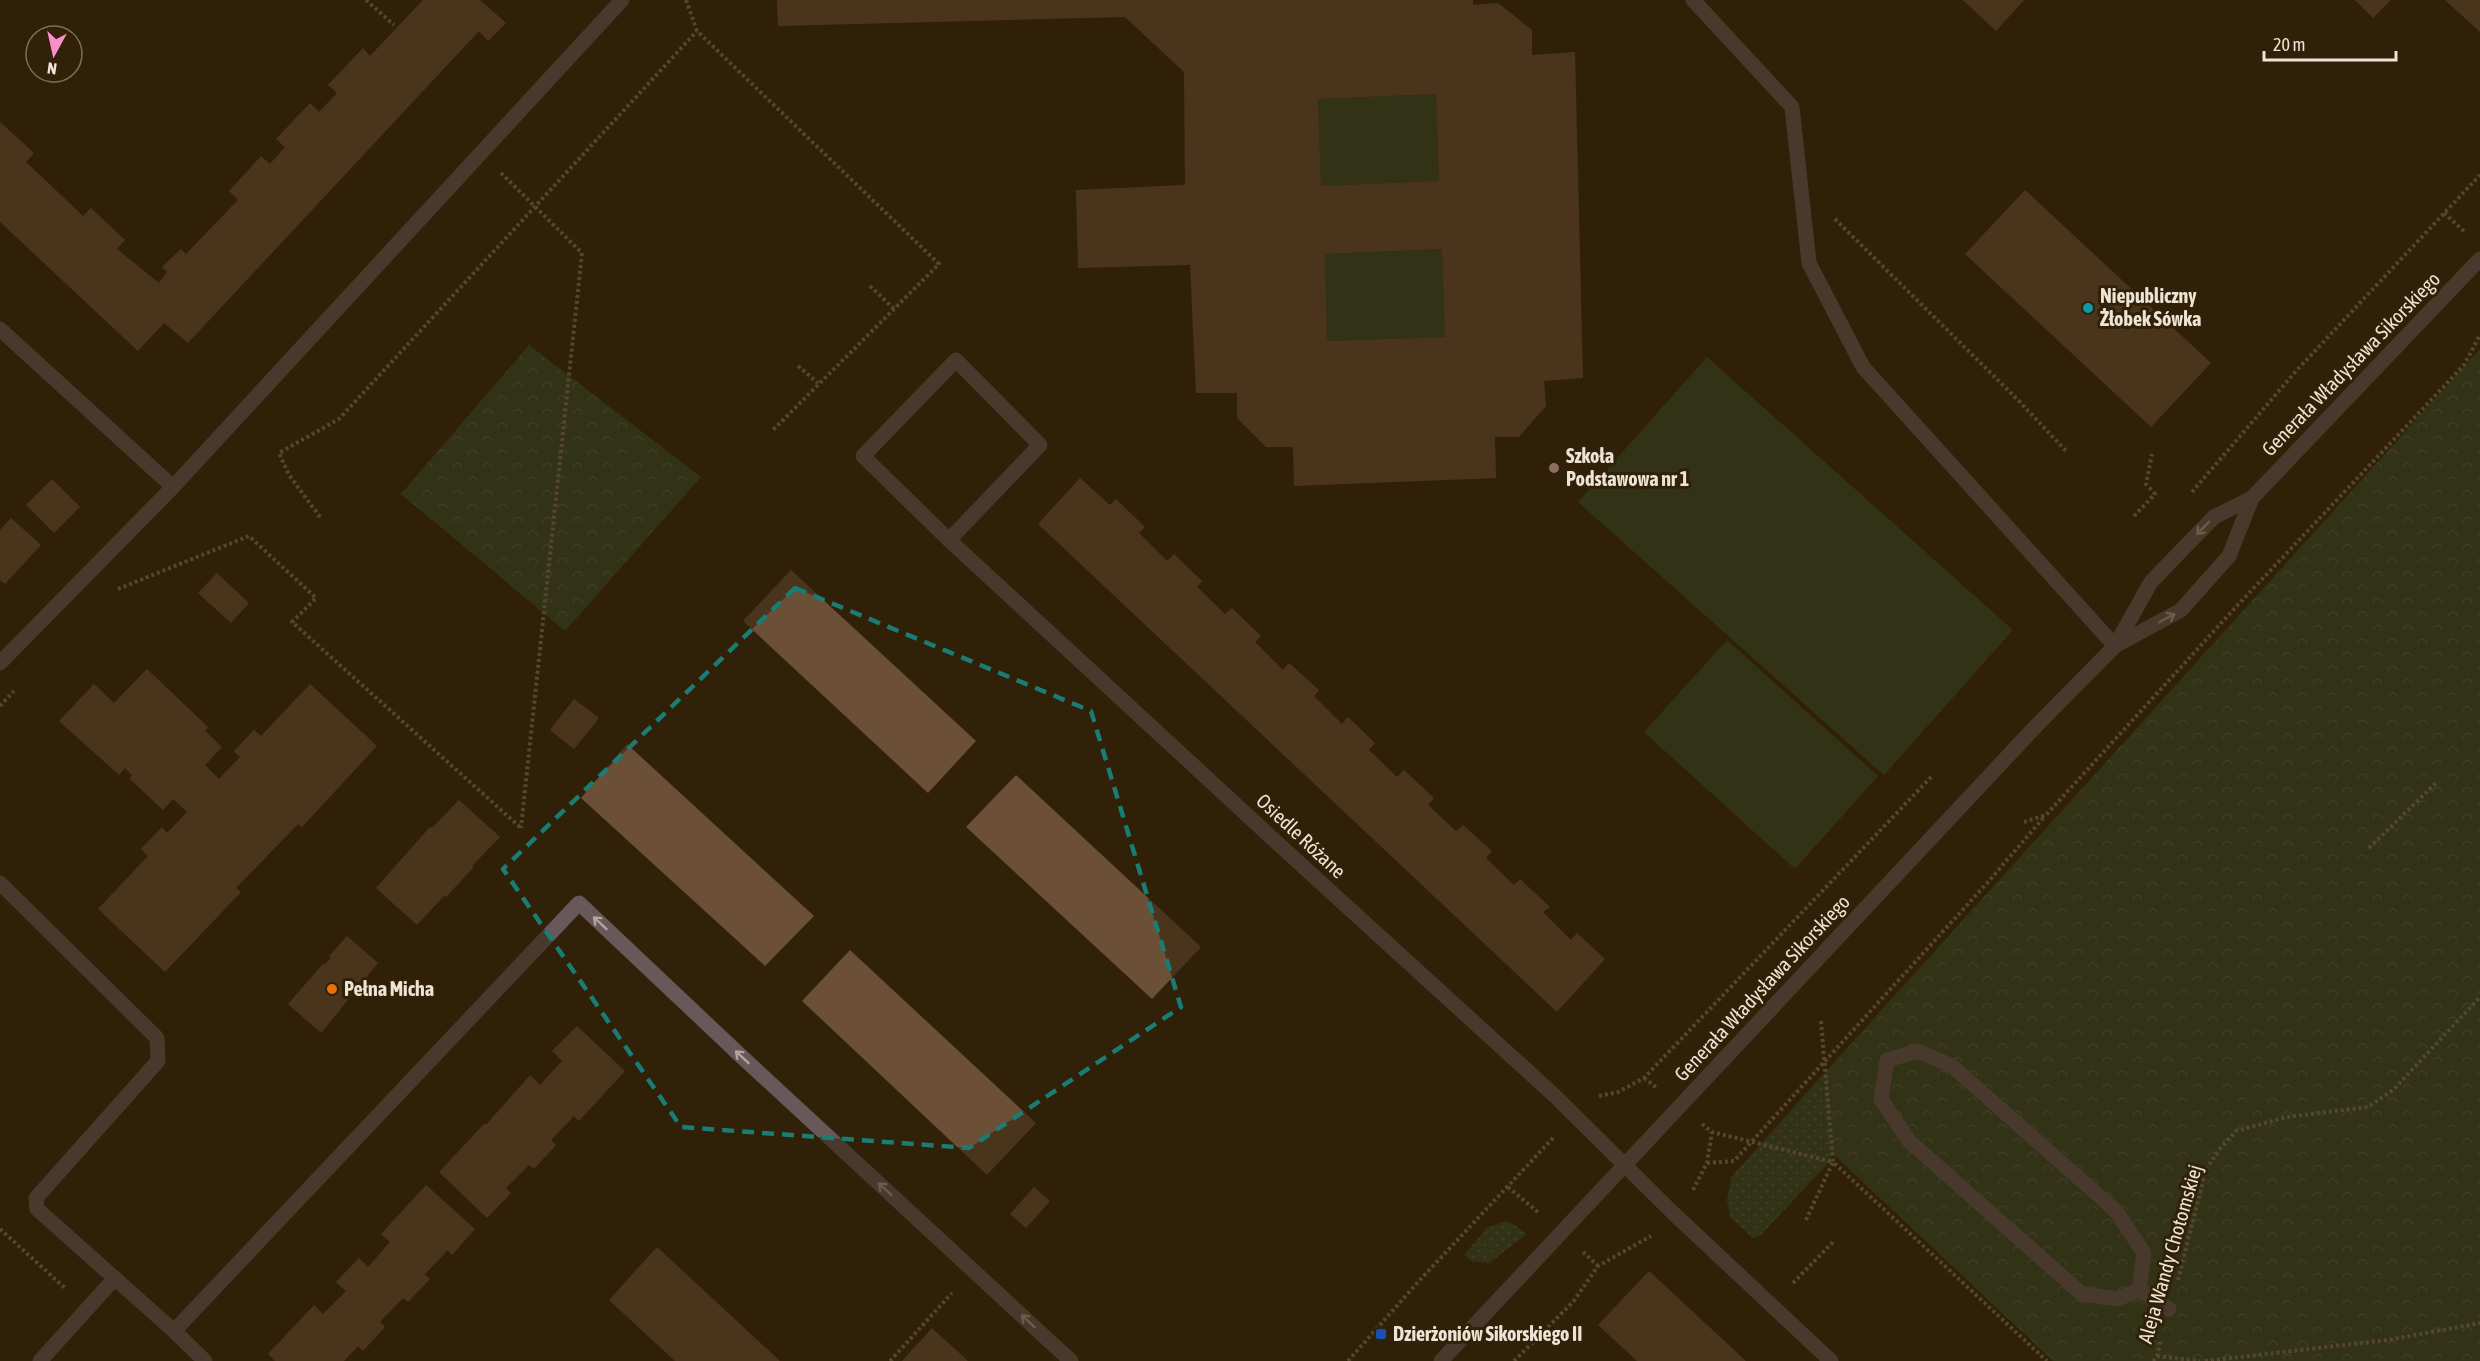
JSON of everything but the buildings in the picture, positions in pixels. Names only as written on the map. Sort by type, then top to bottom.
[{"type":"street","points":[[0,663],[173,487],[622,0]]},
{"type":"street","points":[[1693,0],[1792,107],[1809,263],[1863,367],[2115,646]]},
{"type":"street","name":"Generała Władysława Sikorskiego","points":[[1441,1361],[2037,725],[2115,646],[2151,582],[2214,517],[2252,498],[2480,259]]},
{"type":"street","points":[[0,329],[173,487]]},
{"type":"street","name":"Osiedle Różane","points":[[949,540],[1040,445],[956,360],[863,456],[949,540],[1555,1096],[1831,1361]]},
{"type":"street","name":"Generała Władysława Sikorskiego","points":[[2115,646],[2181,610],[2229,556],[2252,498]]},
{"type":"street","points":[[0,883],[157,1038],[158,1061],[36,1198],[37,1209],[205,1361]]},
{"type":"street","points":[[174,1332],[579,903],[1071,1361]]},
{"type":"street","points":[[1918,1051],[1952,1066],[2116,1210],[2144,1253],[2139,1290],[2117,1299],[2082,1294],[1909,1142],[1881,1099],[1887,1060],[1918,1051]]},
{"type":"street","points":[[40,1361],[115,1278]]},
{"type":"street","points":[[2139,1290],[2169,1309]]},
{"type":"path","points":[[366,0],[394,26]]},
{"type":"path","points":[[686,0],[697,31],[939,264],[772,430]]},
{"type":"path","points":[[320,517],[289,476],[279,453],[339,419],[697,31]]},
{"type":"path","points":[[109,593],[249,536],[316,598],[292,622],[521,828],[582,253],[481,153]]},
{"type":"path","points":[[2192,492],[2297,370],[2480,175]]},
{"type":"path","points":[[2444,213],[2470,237]]},
{"type":"path","points":[[1833,217],[2018,399],[2067,452]]},
{"type":"path","points":[[870,286],[894,309]]},
{"type":"path","points":[[1707,1163],[1734,1161],[1751,1143],[2234,609],[2464,365],[2480,335]]},
{"type":"path","points":[[798,366],[818,383]]},
{"type":"path","points":[[2134,516],[2156,494],[2145,484],[2152,454]]},
{"type":"path","points":[[0,706],[16,690]]},
{"type":"path","points":[[1592,1100],[1618,1092],[1644,1078],[1933,775]]},
{"type":"path","points":[[2369,848],[2437,782]]},
{"type":"path","points":[[2024,822],[2046,815]]},
{"type":"path","name":"Aleja Wandy Chotomskiej","points":[[2153,1361],[2157,1356],[2182,1267],[2206,1169],[2236,1131],[2287,1117],[2368,1107],[2393,1090],[2480,997]]},
{"type":"path","points":[[1806,1220],[1833,1162],[1821,1021]]},
{"type":"path","points":[[1644,1078],[1660,1090]]},
{"type":"path","points":[[1348,1361],[1560,1131]]},
{"type":"path","points":[[1695,1188],[1707,1163],[1712,1132],[1833,1162],[2048,1361]]},
{"type":"path","points":[[1508,1187],[1543,1217]]},
{"type":"path","points":[[0,1229],[87,1309]]},
{"type":"path","points":[[1514,1361],[1573,1302],[1598,1266],[1653,1235]]},
{"type":"path","points":[[1793,1283],[1833,1242]]},
{"type":"path","points":[[1578,1248],[1598,1266]]},
{"type":"path","points":[[890,1361],[954,1291]]},
{"type":"path","points":[[2205,1361],[2388,1340],[2480,1323]]},
{"type":"path","points":[[2157,1356],[2200,1361]]},
{"type":"highlighted area","points":[[795,588],[1091,711],[1181,1007],[969,1148],[681,1127],[503,869]]},
{"type":"green space","points":[[1436,94],[1439,181],[1321,186],[1318,99]]},
{"type":"green space","points":[[1442,249],[1445,337],[1327,341],[1325,254]]},
{"type":"green space","points":[[529,345],[701,477],[565,631],[401,494]]},
{"type":"green space","points":[[2480,349],[2480,1361],[2053,1361],[1833,1154],[1829,1068]]},
{"type":"green space","points":[[1707,357],[2013,630],[1884,775],[1578,502]]},
{"type":"green space","points":[[1727,640],[1878,776],[1795,869],[1644,732]]},
{"type":"green space","points":[[1829,1068],[1833,1154],[1828,1163],[1760,1236],[1753,1238],[1730,1217],[1727,1200],[1732,1176]]},
{"type":"green space","points":[[1505,1221],[1527,1234],[1489,1263],[1471,1261],[1464,1255],[1487,1228]]},
{"type":"place","name":"Niepubliczny Żłobek Sówka","points":[[2088,308]]},
{"type":"place","name":"Szkoła Podstawowa nr 1","points":[[1554,468]]},
{"type":"place","name":"Pełna Micha","points":[[332,989]]},
{"type":"place","name":"Dzierżoniów Sikorskiego II","points":[[1381,1334]]}]
